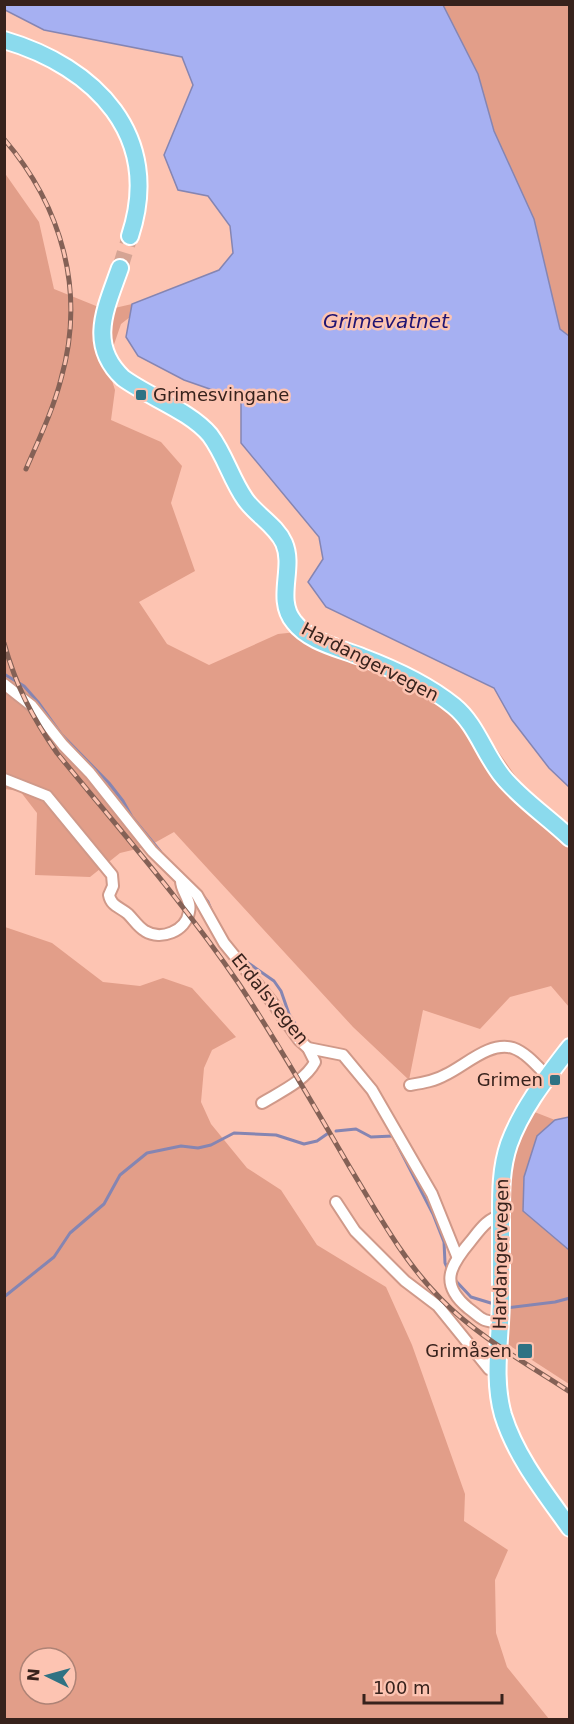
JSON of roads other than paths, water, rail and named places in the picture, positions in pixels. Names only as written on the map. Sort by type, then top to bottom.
[{"type":"main road","points":[[4,40],[28,47],[84,78],[116,111],[132,142],[139,174],[139,204],[130,236]]},
{"type":"main road","name":"Hardangervegen","points":[[120,268],[103,316],[102,339],[106,356],[115,372],[198,423],[211,437],[223,455],[245,500],[275,529],[284,543],[287,558],[285,596],[288,614],[292,621],[316,639],[413,680],[453,705],[473,726],[501,774],[512,788],[570,838]]},
{"type":"main road","name":"Hardangervegen","points":[[570,1047],[522,1116],[509,1146],[502,1176],[501,1311],[496,1370],[497,1390],[511,1437],[535,1478],[570,1528]]},
{"type":"street","name":"Erdalsvegen","points":[[4,684],[32,706],[51,731],[90,773],[152,851],[197,895],[224,943],[272,1002],[293,1034],[308,1048],[343,1055],[372,1090],[432,1194],[454,1266],[451,1289],[457,1299],[481,1320],[501,1311]]},
{"type":"street","name":"Erdalsvegen","points":[[4,779],[48,796],[112,875],[113,886],[109,895],[113,905],[126,912],[141,929],[148,933],[159,935],[171,933],[177,930],[189,915],[190,907],[181,886],[181,880]]},
{"type":"street","points":[[410,1085],[443,1077],[477,1055],[502,1047],[518,1051],[548,1077]]},
{"type":"street","points":[[262,1103],[312,1068],[315,1062],[308,1048]]},
{"type":"street","name":"Hardangervegen","points":[[336,1202],[354,1231],[405,1281],[438,1306],[489,1369],[496,1370]]},
{"type":"street","points":[[454,1266],[486,1223],[501,1215]]},
{"type":"water","name":"Grimevatnet","points":[[4,5],[443,5],[478,74],[494,131],[534,219],[560,329],[569,336],[569,787],[549,768],[512,720],[494,688],[326,607],[308,582],[323,559],[319,537],[241,443],[241,402],[184,380],[138,356],[126,337],[132,304],[219,270],[233,253],[230,226],[208,196],[178,190],[164,155],[193,85],[182,57],[44,30],[5,10]]},
{"type":"water","points":[[570,1117],[569,1250],[523,1211],[524,1177],[537,1136],[555,1120]]},
{"type":"waterway","points":[[4,674],[24,686],[61,734],[109,783],[132,817],[160,851]]},
{"type":"waterway","points":[[204,897],[212,912]]},
{"type":"waterway","points":[[244,960],[274,981],[281,991],[289,1014],[304,1038]]},
{"type":"waterway","points":[[336,1131],[356,1129],[371,1137],[393,1136]]},
{"type":"waterway","points":[[4,1297],[54,1257],[70,1233],[104,1204],[120,1175],[147,1153],[181,1146],[198,1148],[211,1145],[234,1133],[276,1135],[304,1144],[317,1141],[327,1134]]},
{"type":"waterway","points":[[397,1144],[433,1214],[444,1242],[445,1263],[448,1270]]},
{"type":"waterway","points":[[455,1280],[471,1297],[494,1304]]},
{"type":"waterway","points":[[506,1308],[570,1298]]},
{"type":"tunnel","points":[[120,268],[130,236]]},
{"type":"railway","points":[[4,139],[24,165],[41,193],[64,252],[69,282],[71,314],[68,346],[61,379],[50,413],[26,469]]},
{"type":"railway","points":[[4,643],[19,687],[48,740],[174,895],[239,984],[380,1218],[415,1269],[455,1313],[503,1349],[570,1392]]},
{"type":"place","name":"Grimesvingane","points":[[141,395]]},
{"type":"place","name":"Grimen","points":[[555,1080]]},
{"type":"place","name":"Grimåsen","points":[[525,1351]]}]
